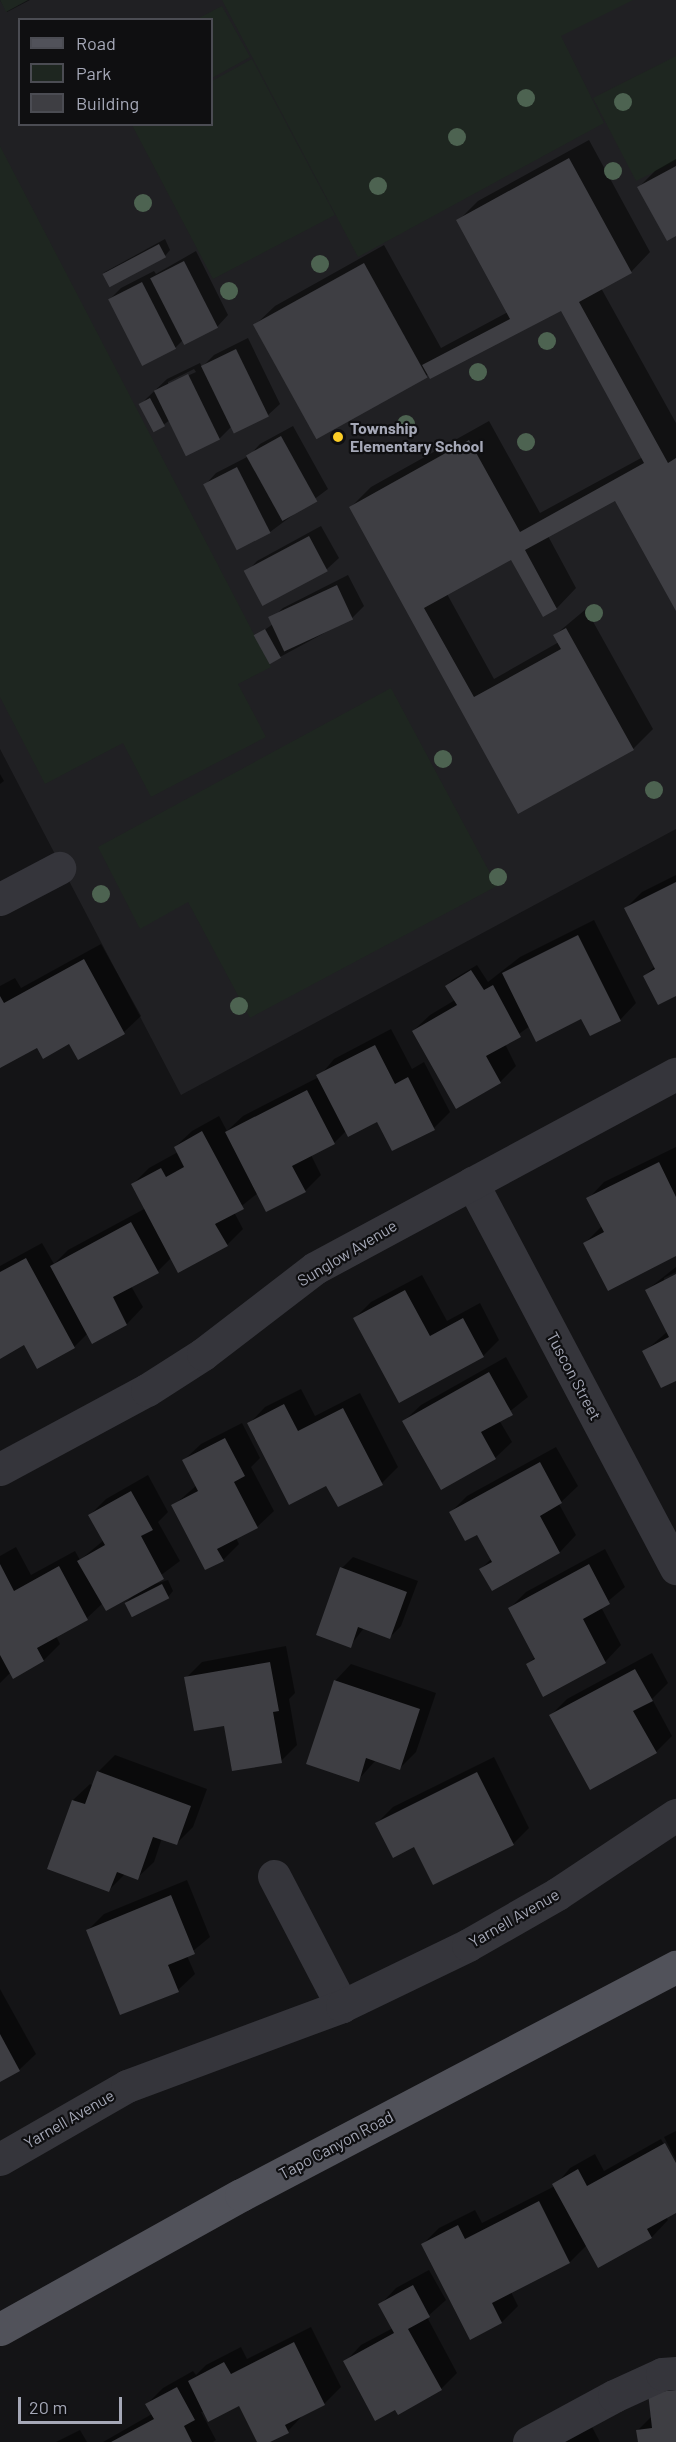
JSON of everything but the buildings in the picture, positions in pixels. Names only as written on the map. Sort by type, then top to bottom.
[{"type":"main road","name":"Tapo Canyon Road","points":[[0,2329],[241,2195],[676,1967]]},
{"type":"street","points":[[0,899],[59,868]]},
{"type":"street","name":"Sunglow Avenue","points":[[0,1469],[147,1390],[203,1354],[315,1268],[676,1074]]},
{"type":"street","name":"Tuscon Street","points":[[472,1183],[676,1568]]},
{"type":"street","name":"Yarnell Avenue","points":[[0,2159],[126,2086],[342,2006],[468,1945],[557,1894],[676,1815]]},
{"type":"street","points":[[274,1876],[342,2006]]},
{"type":"street","points":[[530,2442],[614,2396],[662,2374],[676,2373]]},
{"type":"shaded area","name":"Township Elementary School","points":[[0,0],[7,12],[30,0],[676,0],[676,829],[181,1095],[0,749]]},
{"type":"green space","points":[[0,0],[28,0],[6,12]]},
{"type":"green space","points":[[222,0],[633,0],[561,36],[604,123],[358,257]]},
{"type":"green space","points":[[222,6],[250,57],[213,77],[213,18],[199,18]]},
{"type":"green space","points":[[676,56],[676,161],[636,181],[593,98]]},
{"type":"green space","points":[[252,59],[335,215],[213,279],[133,126],[213,126],[213,80]]},
{"type":"green space","points":[[0,146],[271,667],[238,684],[266,737],[151,797],[123,743],[45,784],[0,697]]},
{"type":"green space","points":[[391,688],[497,886],[250,1018],[188,902],[140,929],[98,847]]},
{"type":"place","name":"Township Elementary School","points":[[338,437]]}]
